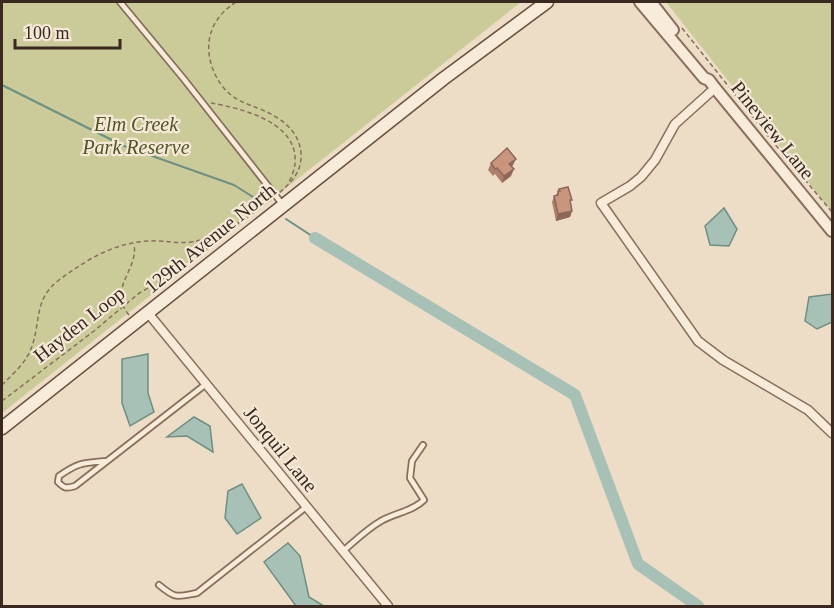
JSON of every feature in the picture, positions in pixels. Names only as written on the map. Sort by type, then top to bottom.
[{"type":"main road","name":"129th Avenue North","points":[[443,79],[535,2]]},
{"type":"main road","name":"129th Avenue North","points":[[2,428],[148,313],[280,200],[548,2]]},
{"type":"street","name":"Pineview Lane","points":[[640,2],[704,78],[712,84],[832,231]]},
{"type":"street","name":"Pineview Lane","points":[[651,2],[709,75],[712,84]]},
{"type":"street","points":[[712,84],[675,124],[655,159],[641,177],[601,203],[698,341],[723,360],[808,410],[832,433]]},
{"type":"street","name":"Jonquil Lane","points":[[148,313],[388,606]]},
{"type":"lane","points":[[120,2],[280,200]]},
{"type":"lane","points":[[107,461],[72,466],[59,476],[58,482],[68,489],[75,486],[206,384]]},
{"type":"lane","points":[[342,551],[381,521],[419,505],[424,500],[410,478],[411,461],[423,445]]},
{"type":"lane","points":[[159,585],[172,596],[197,593],[306,507]]},
{"type":"path","points":[[237,2],[225,10],[213,27],[208,52],[210,60],[216,76],[231,95],[273,115],[294,132],[301,149],[301,161],[297,174],[288,185]]},
{"type":"path","points":[[680,26],[832,212]]},
{"type":"path","points":[[2,385],[18,369],[31,350],[41,304],[48,291],[68,274],[111,249],[153,241],[190,242],[211,236],[232,228],[280,200],[293,172],[296,158],[292,144],[283,131],[237,107],[200,101]]},
{"type":"path","name":"Hayden Loop","points":[[2,401],[138,294],[206,250],[232,228]]},
{"type":"path","points":[[132,318],[126,312],[121,291],[134,258],[134,243]]},
{"type":"green space","name":"Elm Creek Park Reserve","points":[[2,2],[521,2],[2,413]]},
{"type":"green space","points":[[666,2],[832,2],[832,212]]},
{"type":"shaded area","points":[[724,208],[737,229],[729,246],[710,245],[705,226]]},
{"type":"shaded area","points":[[832,294],[832,322],[817,329],[805,321],[809,297]]},
{"type":"shaded area","points":[[148,354],[148,393],[154,412],[130,426],[122,403],[122,359]]},
{"type":"shaded area","points":[[194,417],[210,426],[213,452],[187,436],[167,437]]},
{"type":"shaded area","points":[[242,484],[261,518],[237,534],[225,518],[228,491]]},
{"type":"shaded area","points":[[288,543],[300,556],[309,597],[324,606],[296,606],[264,562]]},
{"type":"building","points":[[507,148],[516,159],[509,164],[514,169],[504,176],[491,163]]},
{"type":"building","points":[[568,187],[572,200],[570,200],[572,211],[558,214],[554,196],[558,195],[559,189]]},
{"type":"waterway","points":[[2,85],[124,146],[234,185],[261,202]]},
{"type":"waterway","points":[[286,219],[315,238]]},
{"type":"waterway","points":[[315,238],[575,395],[638,564],[698,606]]}]
